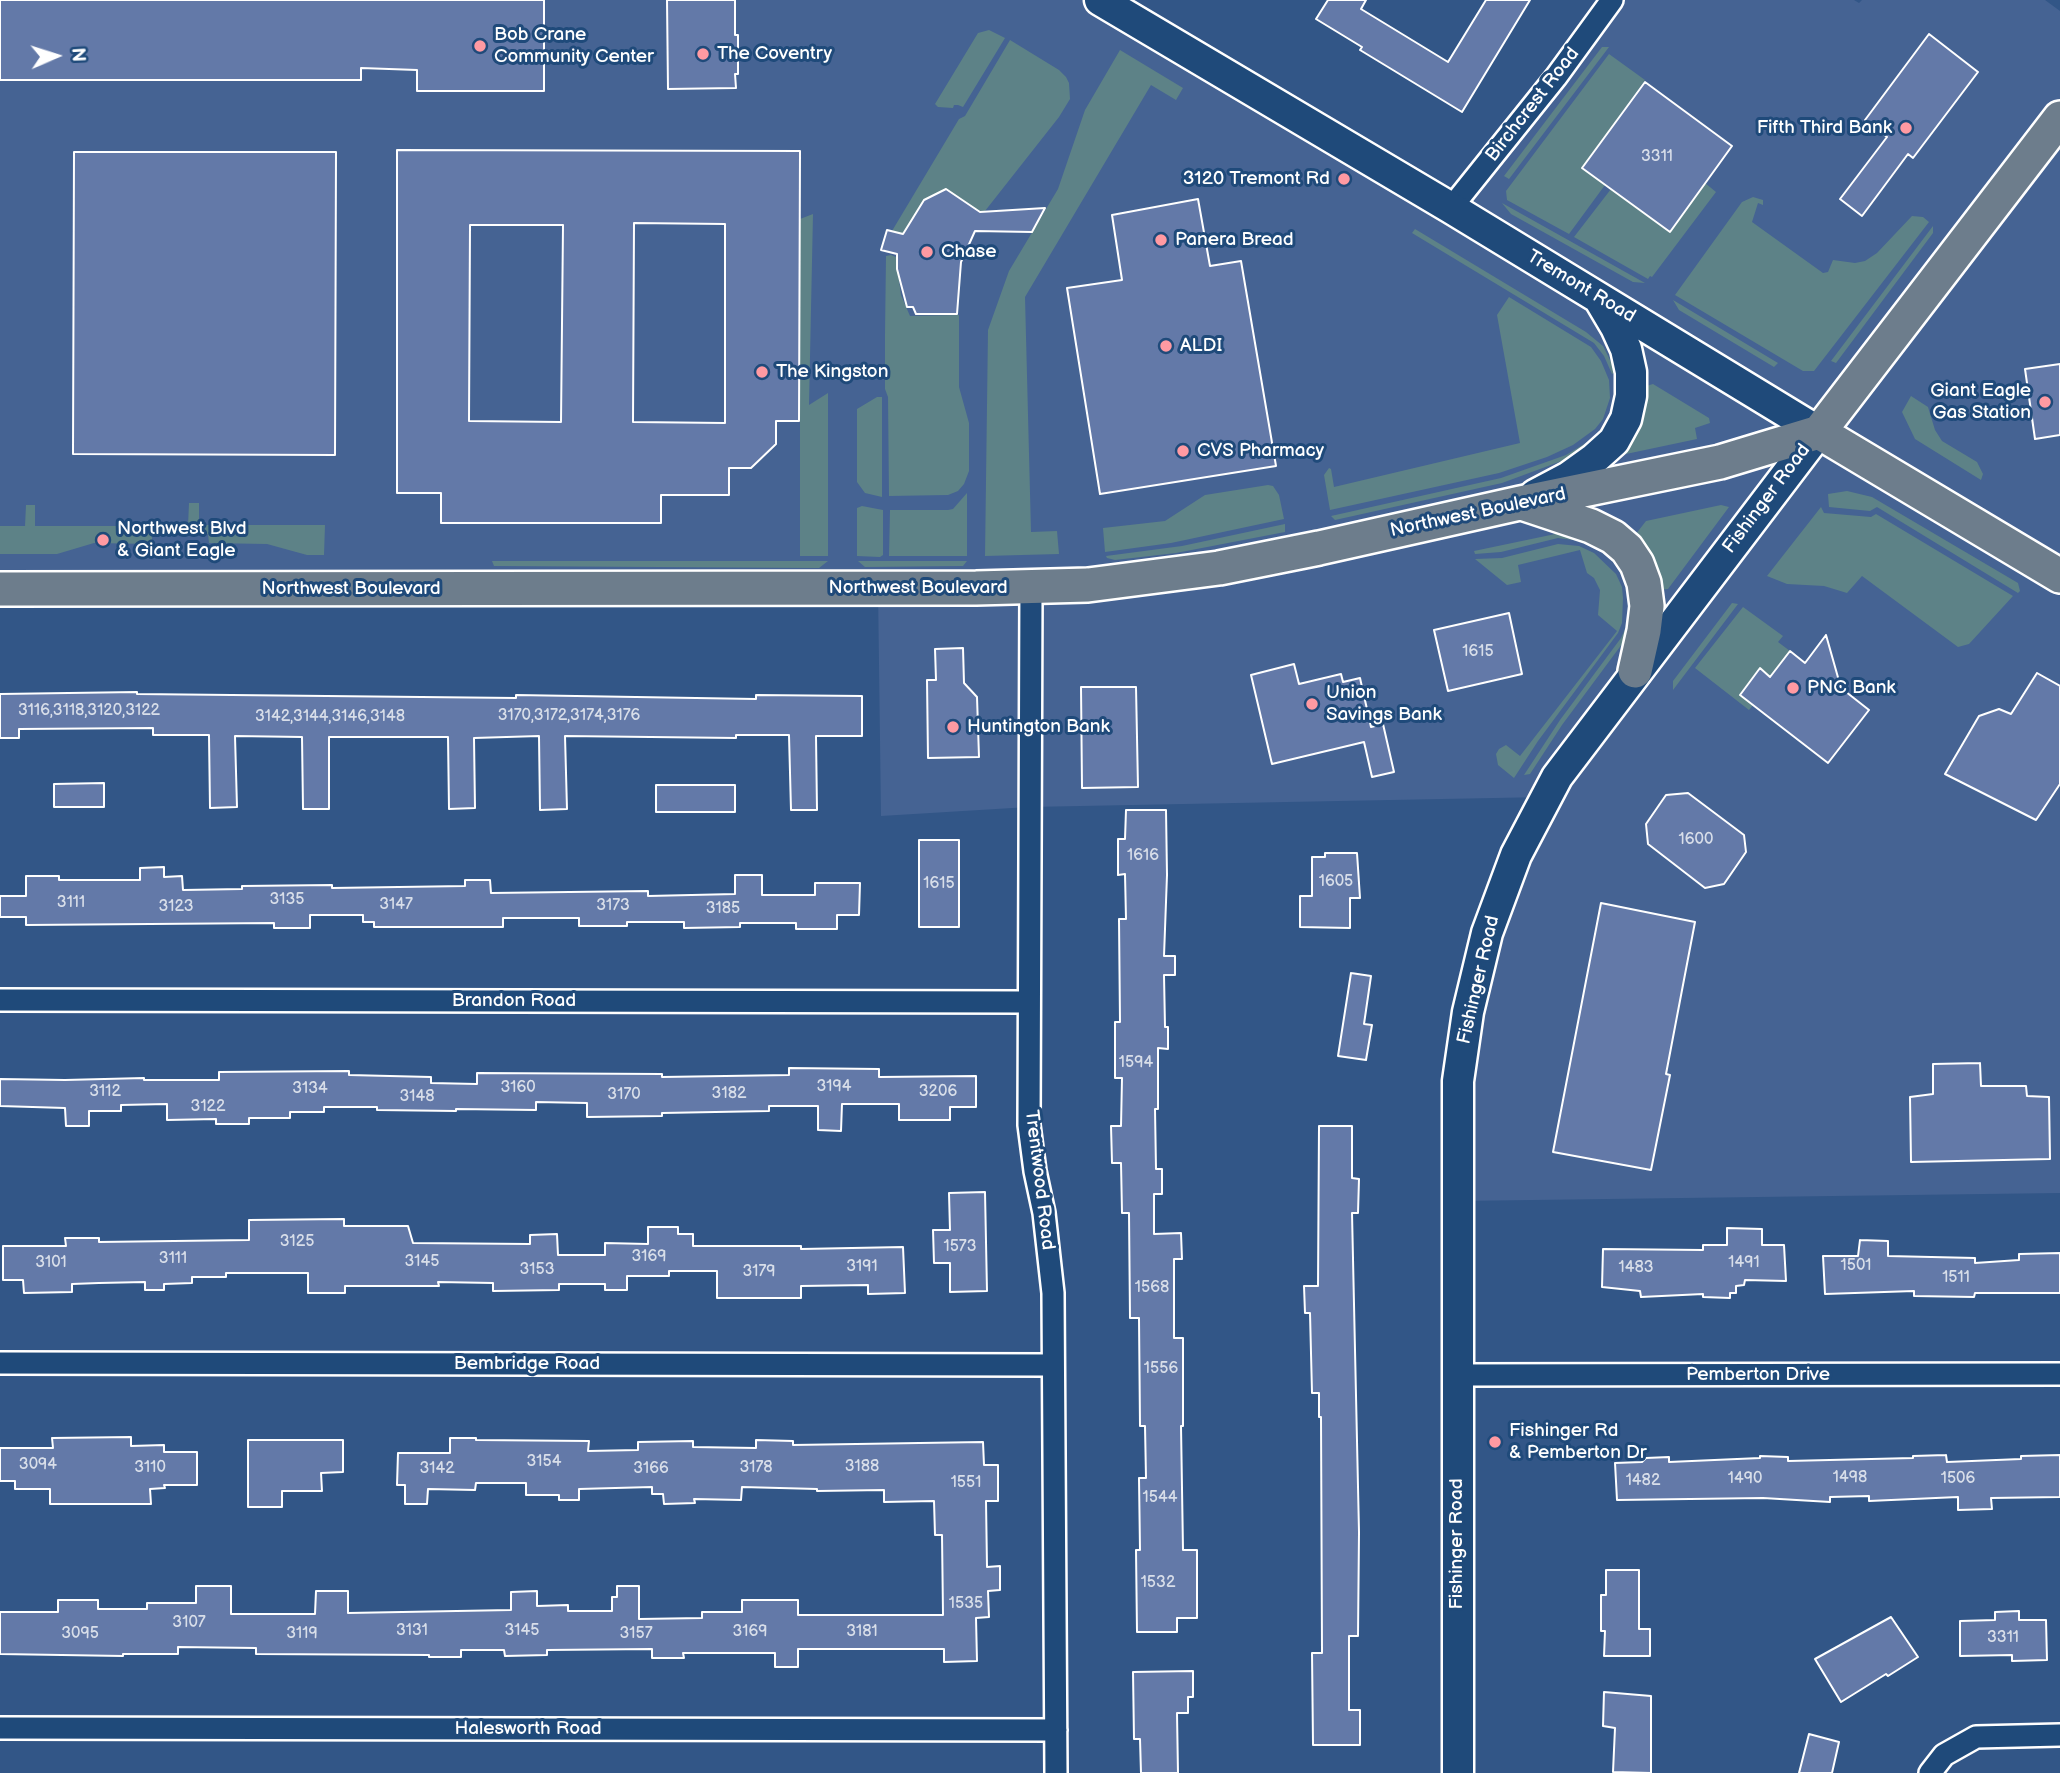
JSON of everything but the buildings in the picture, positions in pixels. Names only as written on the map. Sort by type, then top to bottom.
[{"type":"main road","name":"Tremont Road","points":[[1100,0],[1451,208],[2060,576]]},
{"type":"main road","name":"Fishinger Road","points":[[1458,1773],[1458,1081],[1468,1012],[1486,933],[1516,855],[1557,777],[1635,671],[2060,118]]},
{"type":"main road","points":[[1520,503],[1569,477],[1594,459],[1614,441],[1626,419],[1632,396],[1626,349],[1598,297]]},
{"type":"main road","name":"Northwest Boulevard","points":[[0,589],[1031,588],[1088,585],[1219,568],[1320,548],[1720,462],[1819,432]]},
{"type":"main road","points":[[1520,503],[1591,526],[1613,537],[1627,549],[1637,564],[1644,583],[1647,606],[1635,671]]},
{"type":"street","name":"Birchcrest Road","points":[[1451,208],[1556,77],[1612,0]]},
{"type":"street","name":"Trentwood Road","points":[[1031,588],[1029,1125],[1054,1293],[1056,1773]]},
{"type":"street","name":"Brandon Road","points":[[0,1000],[1029,1002]]},
{"type":"street","name":"Bembridge Road","points":[[0,1363],[1054,1365]]},
{"type":"street","name":"Pemberton Drive","points":[[1457,1375],[2060,1374]]},
{"type":"street","name":"Halesworth Road","points":[[0,1728],[1056,1730]]},
{"type":"street","points":[[1930,1773],[1944,1755],[1976,1737],[2060,1735]]},
{"type":"shaded area","points":[[0,0],[1100,0],[1451,208],[1612,0],[1854,0],[1859,3],[1862,0],[2045,0],[2060,11],[2060,1193],[1457,1201],[1468,1012],[1546,797],[1029,807],[881,816],[878,588],[0,589]]},
{"type":"green space","points":[[989,30],[1005,38],[963,107],[938,107],[935,104],[978,33]]},
{"type":"green space","points":[[1010,40],[1066,77],[1070,99],[1059,117],[985,211],[979,211],[946,189],[924,200],[903,234],[892,231],[959,119],[965,116]]},
{"type":"green space","points":[[1602,47],[1609,47],[1509,179],[1504,176]]},
{"type":"green space","points":[[1120,50],[1183,88],[1176,100],[1151,85],[1025,297],[1031,532],[1057,531],[1059,554],[985,556],[988,330],[1009,271],[1058,189],[1085,110]]},
{"type":"green space","points":[[1609,54],[1645,80],[1582,168],[1605,185],[1569,234],[1507,200],[1506,191]]},
{"type":"green space","points":[[1705,183],[1716,192],[1648,279],[1574,237],[1611,189],[1669,232]]},
{"type":"green space","points":[[1753,197],[1763,200],[1763,205],[1758,203],[1752,222],[1823,273],[1828,272],[1833,260],[1855,263],[1865,261],[1877,253],[1912,216],[1923,217],[1929,222],[1814,371],[1803,371],[1675,295],[1742,202]]},
{"type":"green space","points":[[1502,203],[1645,283],[1633,282],[1511,214]]},
{"type":"green space","points":[[813,214],[809,405],[828,393],[828,556],[800,556],[800,219]]},
{"type":"green space","points":[[1933,226],[1933,233],[1836,363],[1831,361]]},
{"type":"green space","points":[[1415,229],[1586,332],[1603,346],[1616,372],[1612,374],[1604,356],[1594,343],[1412,233]]},
{"type":"green space","points":[[886,256],[896,257],[901,295],[910,316],[959,315],[959,387],[969,423],[969,471],[958,491],[948,495],[889,496],[885,334]]},
{"type":"green space","points":[[1509,297],[1591,347],[1601,361],[1609,380],[1610,398],[1603,419],[1595,429],[1573,445],[1547,457],[1499,473],[1330,510],[1324,475],[1329,468],[1334,487],[1520,443],[1497,315]]},
{"type":"green space","points":[[1673,300],[1778,363],[1774,367],[1679,310]]},
{"type":"green space","points":[[1614,379],[1619,380],[1612,423],[1586,449],[1567,459],[1502,483],[1335,520],[1331,516],[1501,478],[1566,455],[1594,438],[1607,422],[1615,400]]},
{"type":"green space","points":[[1653,384],[1709,418],[1710,423],[1695,428],[1697,439],[1626,454],[1623,448],[1643,387]]},
{"type":"green space","points":[[1911,396],[1928,407],[1935,430],[1942,441],[1977,462],[1983,474],[1981,480],[1915,439],[1902,412]]},
{"type":"green space","points":[[877,397],[882,397],[882,497],[865,493],[857,482],[857,409]]},
{"type":"green space","points":[[1273,486],[1279,495],[1284,519],[1171,543],[1105,552],[1103,528],[1165,521],[1205,495]]},
{"type":"green space","points":[[1847,491],[1872,497],[2018,583],[2020,591],[2018,593],[1877,507],[1870,511],[1829,507],[1828,494]]},
{"type":"green space","points":[[967,493],[967,556],[889,556],[890,510],[953,509]]},
{"type":"green space","points":[[189,503],[199,503],[199,525],[325,525],[324,555],[307,555],[267,544],[209,543],[208,534],[152,534],[152,544],[94,543],[57,554],[0,554],[0,526],[25,526],[26,505],[35,505],[35,526],[188,526]]},
{"type":"green space","points":[[1721,505],[1729,507],[1668,589],[1660,590],[1632,539],[1646,521]]},
{"type":"green space","points":[[862,506],[883,510],[883,555],[880,557],[857,556],[857,508]]},
{"type":"green space","points":[[1821,507],[1824,513],[1871,517],[1876,514],[2013,596],[1969,644],[1958,647],[1862,576],[1847,593],[1824,586],[1787,584],[1767,576]]},
{"type":"green space","points":[[1285,524],[1285,532],[1176,553],[1115,560],[1106,556],[1182,546]]},
{"type":"green space","points":[[1560,533],[1575,534],[1600,543],[1597,548],[1580,541],[1558,538],[1501,552],[1475,554],[1474,551]]},
{"type":"green space","points":[[1558,544],[1579,546],[1594,553],[1616,574],[1622,587],[1622,623],[1618,633],[1514,778],[1498,765],[1496,754],[1499,749],[1506,745],[1520,756],[1617,631],[1598,615],[1600,590],[1594,578],[1587,573],[1580,550],[1518,565],[1521,582],[1507,585],[1475,559],[1502,558]]},
{"type":"green space","points":[[1608,547],[1615,555],[1635,599],[1625,640],[1562,725],[1530,774],[1524,775],[1560,720],[1621,638],[1628,623],[1629,596],[1626,583],[1614,561],[1603,551]]},
{"type":"green space","points":[[492,561],[828,561],[819,568],[494,566]]},
{"type":"green space","points":[[858,561],[967,561],[963,566],[865,567]]},
{"type":"green space","points":[[1732,603],[1738,604],[1673,690],[1673,681]]},
{"type":"green space","points":[[1743,607],[1783,636],[1778,642],[1790,651],[1770,677],[1759,668],[1740,694],[1753,705],[1749,710],[1695,668]]},
{"type":"place","name":"Bob Crane Community Center","points":[[480,46]]},
{"type":"place","name":"The Coventry","points":[[703,54]]},
{"type":"place","name":"Fifth Third Bank","points":[[1906,128]]},
{"type":"place","name":"3120 Tremont Rd","points":[[1344,179]]},
{"type":"place","name":"Panera Bread","points":[[1161,240]]},
{"type":"place","name":"Chase","points":[[927,252]]},
{"type":"place","name":"ALDI","points":[[1166,346]]},
{"type":"place","name":"The Kingston","points":[[762,372]]},
{"type":"place","name":"Giant Eagle Gas Station","points":[[2045,402]]},
{"type":"place","name":"CVS Pharmacy","points":[[1183,451]]},
{"type":"place","name":"Northwest Blvd & Giant Eagle","points":[[103,540]]},
{"type":"place","name":"PNC Bank","points":[[1793,688]]},
{"type":"place","name":"Union Savings Bank","points":[[1312,704]]},
{"type":"place","name":"Huntington Bank","points":[[953,727]]},
{"type":"place","name":"Fishinger Rd & Pemberton Dr","points":[[1495,1442]]}]
